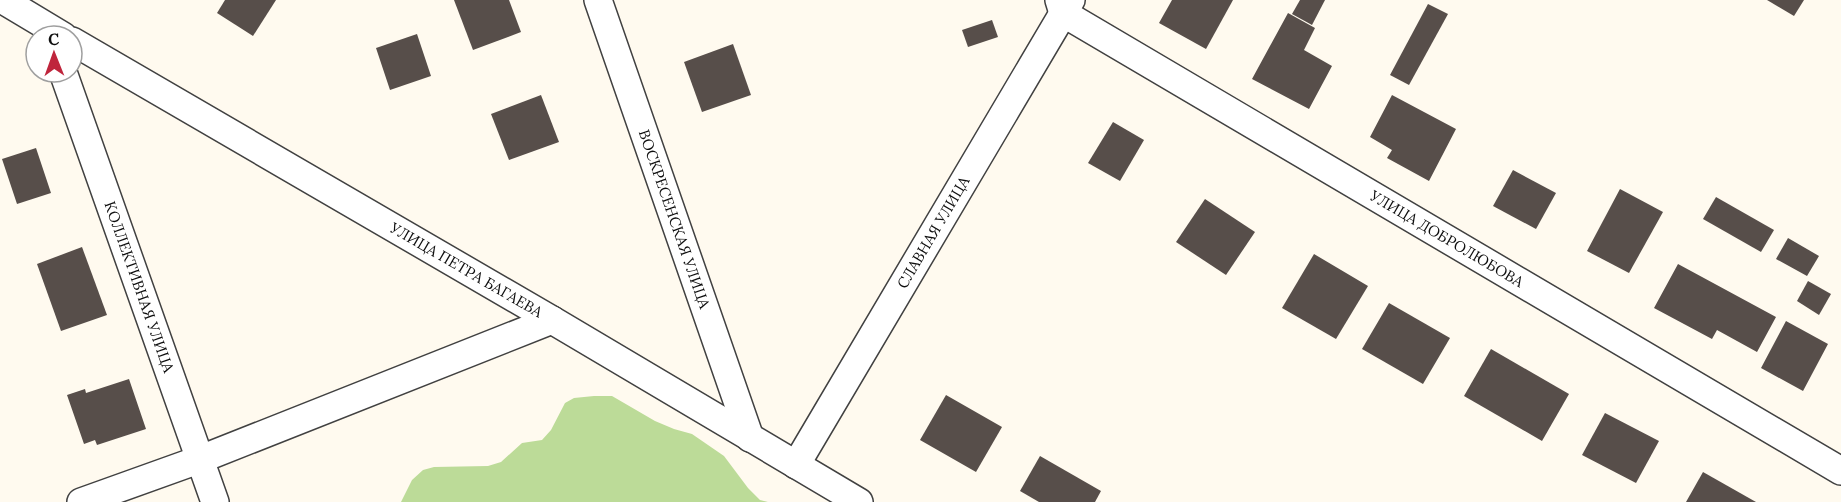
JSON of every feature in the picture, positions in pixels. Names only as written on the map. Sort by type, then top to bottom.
[{"type":"street","points":[[3,0],[39,24]]},
{"type":"street","name":"ВОСКРЕСЕНСКАЯ УЛИЦА","points":[[598,0],[750,438]]},
{"type":"street","name":"СЛАВНАЯ УЛИЦА","points":[[796,465],[1064,4]]},
{"type":"street","name":"УЛИЦА ДОБРОЛЮБОВА","points":[[1064,4],[1841,471]]},
{"type":"street","name":"УЛИЦА ПЕТРА БАГАЕВА","points":[[84,48],[552,320],[796,465],[848,499]]},
{"type":"street","name":"КОЛЛЕКТИВНАЯ УЛИЦА","points":[[67,84],[215,502]]},
{"type":"street","points":[[81,502],[201,459],[552,320]]},
{"type":"green space","points":[[612,396],[655,421],[692,434],[724,456],[748,488],[760,500],[768,502],[401,502],[412,480],[423,470],[434,467],[488,466],[501,462],[522,443],[542,440],[551,430],[565,403],[574,398]]},
{"type":"building","points":[[225,0],[276,0],[253,36],[217,13]]},
{"type":"building","points":[[454,0],[509,0],[521,32],[473,50]]},
{"type":"building","points":[[1172,0],[1233,0],[1206,49],[1159,23]]},
{"type":"building","points":[[1300,0],[1325,0],[1312,25],[1292,14]]},
{"type":"building","points":[[1767,0],[1804,0],[1794,16]]},
{"type":"building","points":[[1428,4],[1448,14],[1409,85],[1390,75]]},
{"type":"building","points":[[1288,13],[1315,28],[1304,50],[1332,66],[1309,109],[1252,79]]},
{"type":"building","points":[[992,20],[998,37],[968,47],[962,30]]},
{"type":"building","points":[[417,34],[431,76],[390,90],[376,48]]},
{"type":"building","points":[[733,44],[751,95],[702,112],[684,62]]},
{"type":"building","points":[[541,95],[559,142],[509,160],[491,114]]},
{"type":"building","points":[[1392,95],[1456,129],[1429,181],[1387,158],[1392,150],[1370,137]]},
{"type":"building","points":[[1113,122],[1144,140],[1120,181],[1088,163]]},
{"type":"building","points":[[36,148],[51,193],[17,204],[2,159]]},
{"type":"building","points":[[1513,170],[1556,193],[1536,229],[1493,206]]},
{"type":"building","points":[[1620,189],[1663,212],[1629,273],[1587,251]]},
{"type":"building","points":[[1716,197],[1774,230],[1761,252],[1703,219]]},
{"type":"building","points":[[1205,199],[1255,232],[1226,275],[1176,242]]},
{"type":"building","points":[[1788,238],[1819,256],[1807,276],[1776,259]]},
{"type":"building","points":[[82,247],[107,315],[61,331],[37,264]]},
{"type":"building","points":[[1314,254],[1368,286],[1336,339],[1282,308]]},
{"type":"building","points":[[1678,264],[1776,317],[1757,352],[1717,330],[1712,339],[1654,308]]},
{"type":"building","points":[[1808,281],[1831,294],[1819,315],[1797,301]]},
{"type":"building","points":[[1389,303],[1450,338],[1423,384],[1362,349]]},
{"type":"building","points":[[1786,321],[1828,344],[1803,391],[1761,368]]},
{"type":"building","points":[[1491,349],[1569,394],[1542,441],[1464,396]]},
{"type":"building","points":[[129,379],[146,429],[97,445],[95,440],[84,444],[67,395],[85,389],[86,393]]},
{"type":"building","points":[[946,395],[1002,427],[976,472],[920,440]]},
{"type":"building","points":[[1605,413],[1659,441],[1636,483],[1582,455]]},
{"type":"building","points":[[1040,456],[1101,491],[1095,502],[1039,502],[1020,491]]},
{"type":"building","points":[[1703,472],[1756,502],[1686,502]]}]
